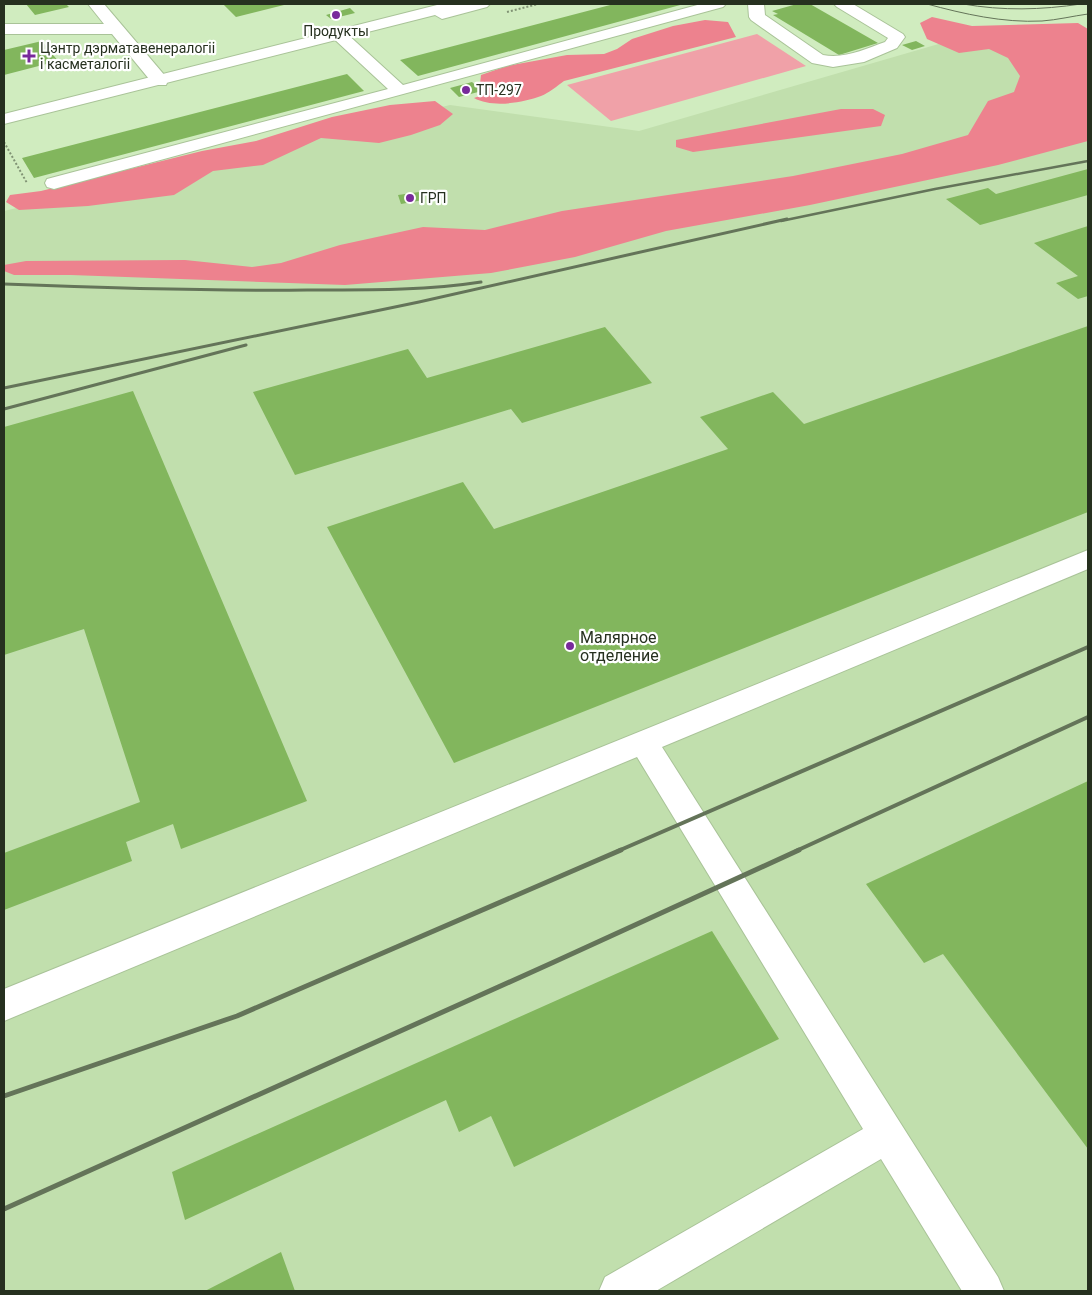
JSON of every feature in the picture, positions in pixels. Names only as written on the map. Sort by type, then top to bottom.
[{"type":"main road","points":[[96,4],[160,81]]},
{"type":"main road","points":[[342,37],[459,4]]},
{"type":"main road","points":[[4,119],[482,4]]},
{"type":"main road","points":[[54,183],[718,4]]},
{"type":"main road","points":[[756,4],[757,17],[818,59],[833,62],[858,58],[891,45],[897,37],[842,4]]},
{"type":"main road","points":[[4,29],[116,29]]},
{"type":"main road","points":[[342,37],[400,91]]},
{"type":"main road","points":[[4,1005],[643,741],[1088,560]]},
{"type":"main road","points":[[643,741],[984,1291]]},
{"type":"main road","points":[[620,1291],[887,1135]]},
{"type":"path","points":[[4,142],[29,186],[54,183]]},
{"type":"shaded area","points":[[932,17],[972,26],[1078,23],[1088,29],[1088,141],[998,165],[810,205],[666,231],[575,257],[491,273],[345,285],[71,275],[14,275],[4,271],[4,265],[26,261],[185,260],[252,267],[281,263],[340,245],[423,227],[485,230],[562,211],[793,176],[902,154],[968,135],[988,101],[1014,92],[1020,76],[1008,58],[989,49],[959,53],[927,39],[920,23]]},
{"type":"shaded area","points":[[705,20],[728,22],[736,37],[564,81],[544,95],[525,101],[498,104],[474,98],[488,93],[480,84],[481,75],[507,66],[567,55],[604,54],[617,49],[632,39],[673,26]]},
{"type":"shaded area","points":[[1088,31],[1088,1291],[4,1291],[4,211],[450,105],[639,131],[973,34]]},
{"type":"shaded area","points":[[757,34],[806,66],[611,121],[567,85]]},
{"type":"shaded area","points":[[435,101],[453,114],[440,125],[379,143],[321,138],[263,165],[213,171],[174,195],[88,206],[19,210],[6,202],[10,195],[41,191],[202,151],[256,141],[332,117],[390,105]]},
{"type":"shaded area","points":[[841,109],[873,109],[885,115],[881,126],[693,152],[676,147],[676,140]]},
{"type":"building","points":[[26,4],[66,4],[69,7],[35,15]]},
{"type":"building","points":[[223,4],[288,4],[236,17]]},
{"type":"building","points":[[614,4],[684,4],[418,76],[400,60]]},
{"type":"building","points":[[797,4],[810,4],[878,43],[839,55],[773,15],[778,14],[772,11]]},
{"type":"building","points":[[350,8],[355,13],[331,19],[326,15]]},
{"type":"building","name":"Цэнтр дэрматавенералогіі і касметалогіі","points":[[42,41],[58,61],[4,75],[4,50]]},
{"type":"building","points":[[916,41],[925,46],[912,50],[902,45]]},
{"type":"building","points":[[347,74],[364,91],[34,178],[22,158]]},
{"type":"building","name":"ТП-297","points":[[472,82],[482,91],[459,97],[450,88]]},
{"type":"building","points":[[1088,169],[1088,195],[980,225],[946,199],[988,188],[996,194]]},
{"type":"building","name":"ГРП","points":[[419,192],[423,200],[401,204],[398,195]]},
{"type":"building","points":[[1088,226],[1088,296],[1078,299],[1056,283],[1078,276],[1034,243]]},
{"type":"building","name":"Малярное отделение","points":[[1088,326],[1088,512],[454,763],[327,527],[463,482],[494,529],[728,449],[700,417],[773,392],[804,424]]},
{"type":"building","points":[[605,327],[652,383],[522,423],[511,409],[295,475],[253,392],[408,349],[427,378]]},
{"type":"building","points":[[133,391],[307,801],[181,849],[173,824],[126,842],[132,861],[4,910],[4,853],[140,802],[84,629],[4,655],[4,427]]},
{"type":"building","points":[[1088,781],[1088,1149],[943,954],[924,963],[866,884]]},
{"type":"building","points":[[712,931],[779,1039],[514,1167],[491,1116],[459,1132],[446,1100],[185,1220],[172,1172]]},
{"type":"building","points":[[281,1252],[295,1291],[205,1291]]},
{"type":"tram line","points":[[927,4],[969,14],[1013,21],[1053,20],[1088,14]]},
{"type":"tram line","points":[[963,4],[1022,9],[1081,4]]},
{"type":"railway","points":[[781,221],[935,189],[1088,161]]},
{"type":"railway","points":[[4,388],[419,302],[787,219]]},
{"type":"railway","points":[[4,284],[193,290],[351,290],[416,288],[481,282]]},
{"type":"railway","points":[[4,409],[246,345]]},
{"type":"railway","points":[[618,851],[1088,647]]},
{"type":"railway","points":[[796,851],[1088,717]]},
{"type":"railway","points":[[4,1096],[237,1016],[621,850]]},
{"type":"railway","points":[[4,1209],[799,850]]},
{"type":"place","name":"Продукты","points":[[336,15]]},
{"type":"place","name":"Цэнтр дэрматавенералогіі і касметалогіі","points":[[29,56]]},
{"type":"place","name":"ТП-297","points":[[466,90]]},
{"type":"place","name":"ГРП","points":[[410,198]]},
{"type":"place","name":"Малярное отделение","points":[[570,646]]}]
